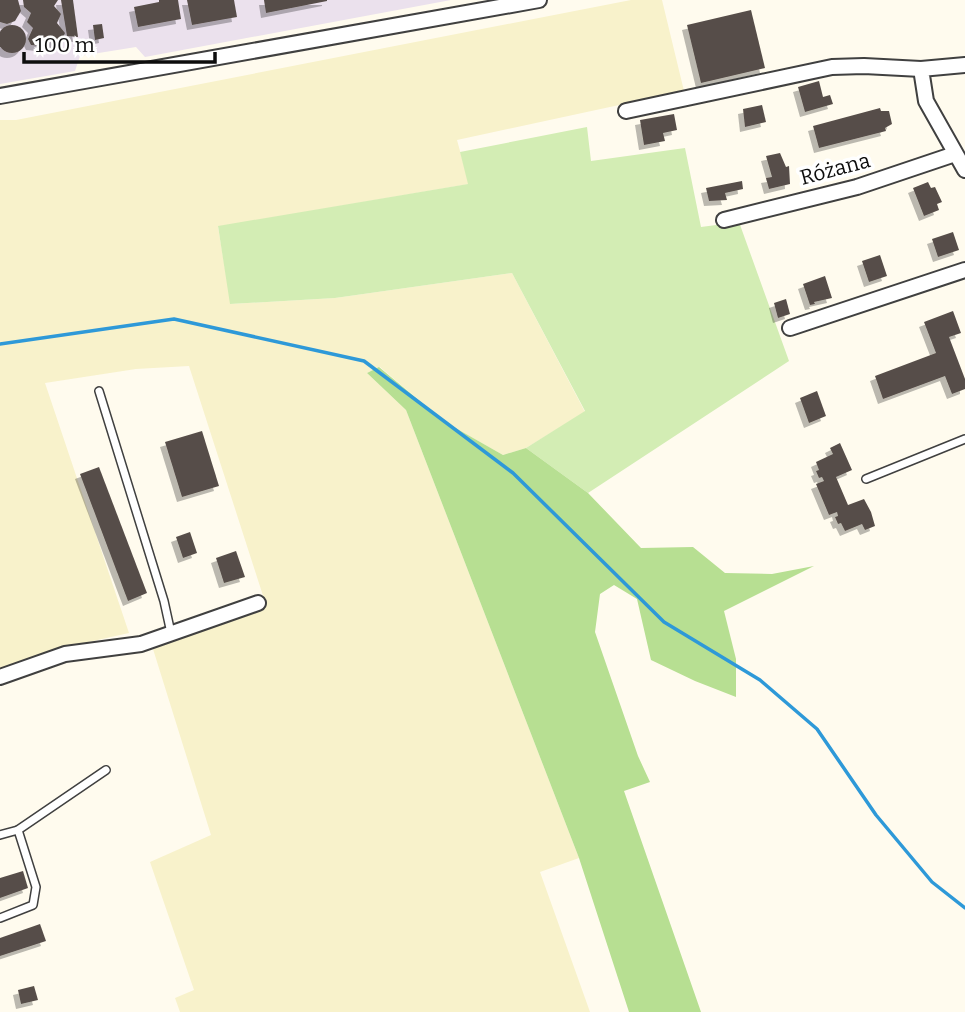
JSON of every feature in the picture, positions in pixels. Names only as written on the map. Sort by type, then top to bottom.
[{"type":"street","points":[[0,96],[539,0]]},
{"type":"street","points":[[626,111],[832,67],[920,69],[965,65]]},
{"type":"street","points":[[920,69],[926,101],[965,170]]},
{"type":"street","name":"Różana","points":[[724,220],[857,187],[955,154]]},
{"type":"street","points":[[790,328],[965,270]]},
{"type":"street","points":[[0,677],[65,654],[141,644],[258,603]]},
{"type":"lane","points":[[99,391],[172,633]]},
{"type":"lane","points":[[866,479],[965,439]]},
{"type":"lane","points":[[0,835],[18,830],[106,770]]},
{"type":"lane","points":[[0,918],[33,905],[36,887],[18,830]]},
{"type":"shaded area","points":[[0,0],[451,0],[145,57],[136,47],[80,56],[75,71],[0,84]]},
{"type":"shaded area","points":[[631,0],[662,0],[684,91],[457,140],[469,184],[218,227],[231,304],[335,298],[512,273],[585,412],[526,448],[503,455],[445,422],[380,367],[367,373],[406,410],[579,858],[540,872],[590,1012],[180,1012],[175,998],[194,990],[150,862],[211,835],[153,649],[203,627],[266,605],[189,366],[136,369],[45,383],[129,633],[66,647],[0,670],[0,120],[16,120]]},
{"type":"green space","points":[[587,127],[591,161],[685,148],[701,227],[739,222],[789,361],[588,493],[526,448],[585,411],[512,273],[335,298],[230,304],[218,226],[468,184],[460,152]]},
{"type":"green space","points":[[379,367],[445,422],[503,455],[526,448],[588,493],[641,548],[693,547],[725,573],[772,574],[814,566],[724,611],[736,659],[736,697],[651,660],[637,599],[614,585],[600,594],[595,632],[638,756],[650,782],[624,791],[701,1012],[629,1012],[579,858],[406,410],[367,373]]},
{"type":"building","points":[[0,0],[18,0],[21,11],[15,21],[7,24],[0,22]]},
{"type":"building","points":[[23,0],[58,0],[54,6],[61,14],[57,23],[65,33],[61,42],[56,44],[46,39],[41,46],[31,45],[28,39],[33,28],[27,22],[31,13],[24,7]]},
{"type":"building","points":[[61,0],[73,0],[78,37],[67,36]]},
{"type":"building","points":[[159,0],[178,0],[181,19],[138,27],[134,7]]},
{"type":"building","points":[[187,0],[234,0],[237,17],[192,25]]},
{"type":"building","points":[[264,0],[327,0],[327,1],[266,13]]},
{"type":"building","points":[[751,10],[765,68],[701,83],[687,25]]},
{"type":"building","points":[[102,24],[104,38],[95,40],[93,25]]},
{"type":"building","points":[[12,25],[22,29],[26,39],[22,49],[12,53],[2,49],[-2,39],[2,29]]},
{"type":"building","points":[[819,81],[823,97],[830,95],[833,104],[805,112],[798,87]]},
{"type":"building","points":[[762,105],[766,122],[745,127],[743,109]]},
{"type":"building","points":[[880,108],[881,111],[889,111],[892,124],[885,128],[886,131],[819,148],[813,126]]},
{"type":"building","points":[[674,114],[677,130],[663,133],[665,141],[644,145],[640,120]]},
{"type":"building","points":[[780,153],[786,167],[789,166],[790,184],[769,189],[766,178],[772,177],[766,156]]},
{"type":"building","points":[[742,181],[743,189],[725,193],[727,200],[709,201],[706,188]]},
{"type":"building","points":[[928,182],[931,188],[935,187],[942,202],[937,204],[939,210],[924,216],[913,188]]},
{"type":"building","points":[[953,232],[959,250],[938,257],[932,239]]},
{"type":"building","points":[[880,255],[887,276],[869,282],[862,261]]},
{"type":"building","points":[[825,276],[832,298],[810,305],[803,284]]},
{"type":"building","points":[[786,299],[790,314],[778,318],[774,303]]},
{"type":"building","points":[[953,311],[961,333],[949,337],[965,379],[965,389],[952,394],[945,376],[883,399],[875,376],[936,353],[924,322]]},
{"type":"building","points":[[817,391],[826,416],[809,423],[800,398]]},
{"type":"building","points":[[202,431],[219,486],[182,497],[165,442]]},
{"type":"building","points":[[840,443],[852,470],[836,477],[848,505],[864,499],[875,526],[865,530],[862,524],[845,531],[835,517],[838,516],[837,512],[829,515],[816,484],[824,481],[816,471],[819,470],[816,462],[833,454],[830,448]]},
{"type":"building","points":[[99,467],[147,593],[128,601],[80,474]]},
{"type":"building","points":[[190,532],[197,553],[183,558],[176,537]]},
{"type":"building","points":[[236,551],[245,577],[224,583],[216,558]]},
{"type":"building","points":[[23,871],[28,888],[0,898],[0,878]]},
{"type":"building","points":[[40,924],[46,941],[0,956],[0,938]]},
{"type":"building","points":[[34,986],[38,1000],[21,1004],[18,990]]},
{"type":"waterway","points":[[0,344],[174,319],[364,361],[513,473],[664,622],[760,680],[817,729],[876,815],[932,882],[965,908]]}]
